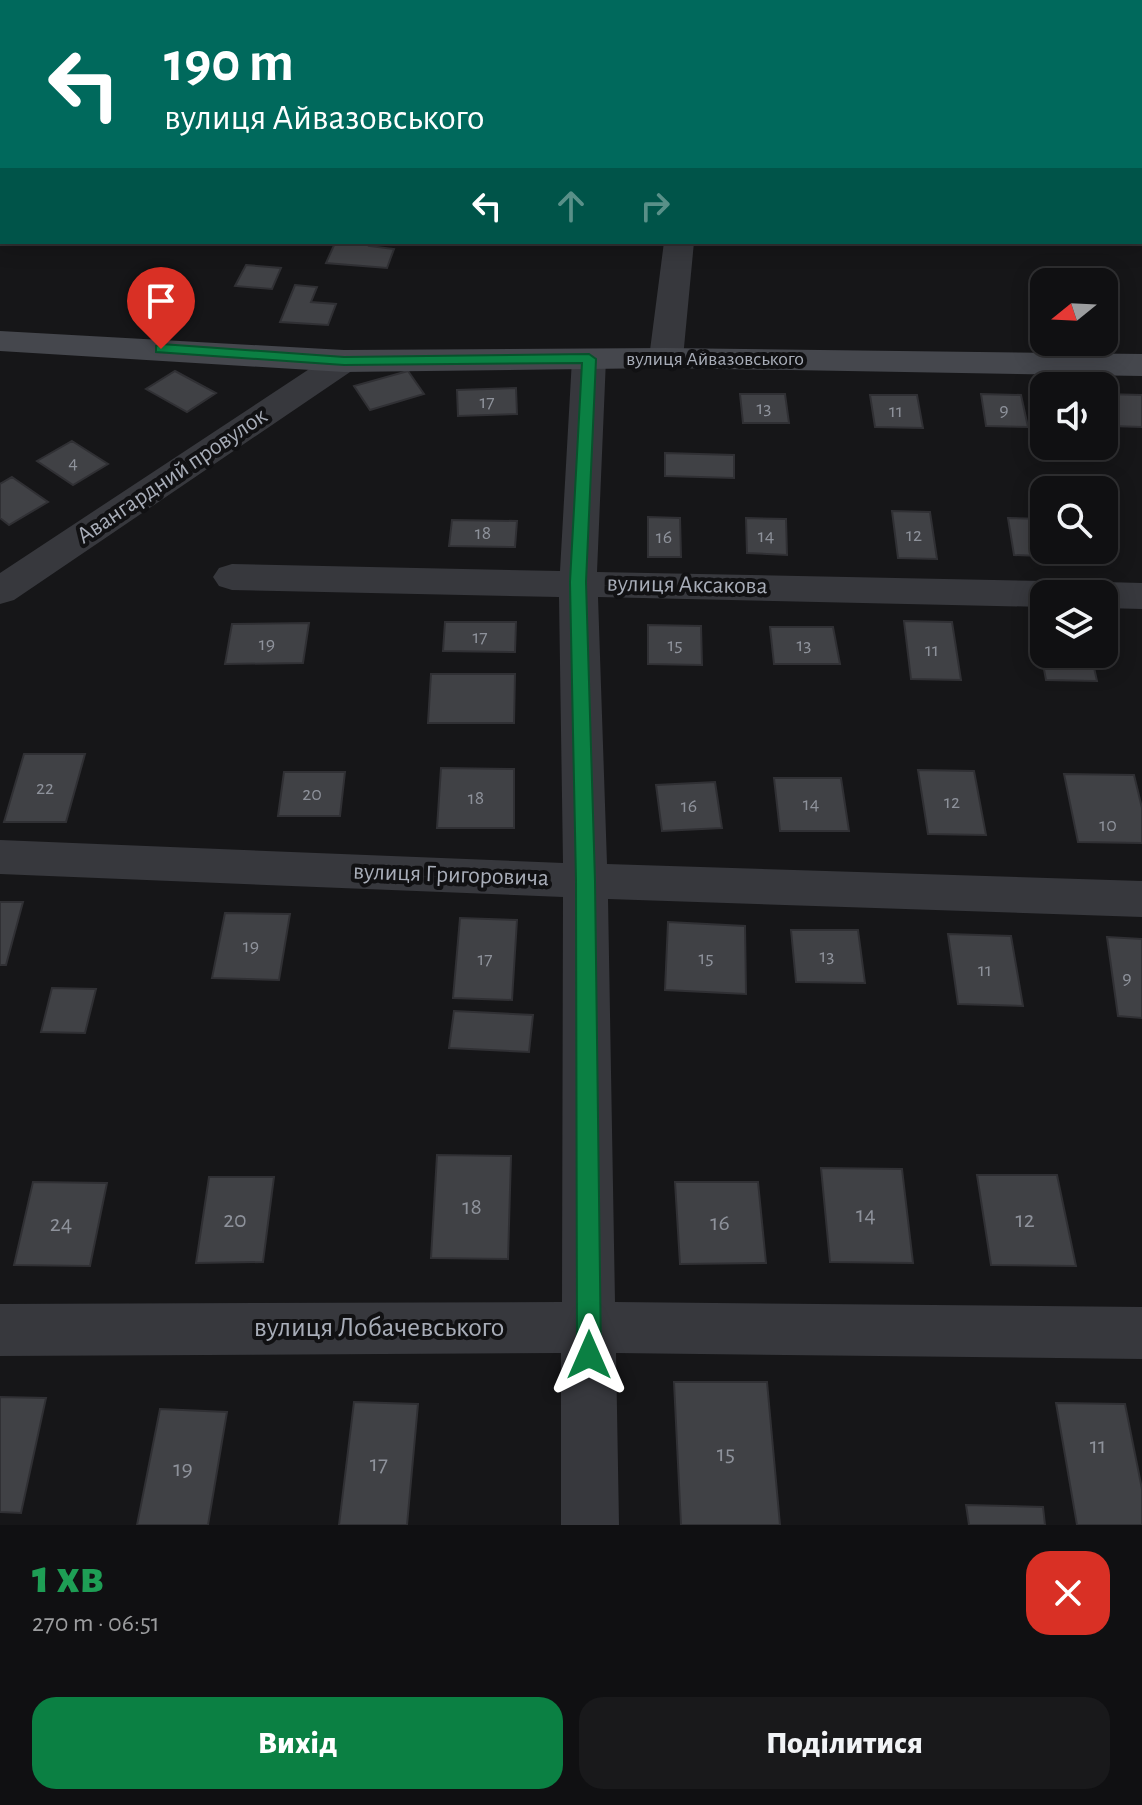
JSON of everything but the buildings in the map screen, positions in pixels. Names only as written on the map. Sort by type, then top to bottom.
[{"type":"street","points":[[666,358],[679,244]]},
{"type":"street","name":"вулиця Айвазовського","points":[[0,341],[344,361],[666,358],[1142,365]]},
{"type":"street","points":[[589,359],[578,582],[585,881],[590,1525]]},
{"type":"street","name":"Авангардний провулок","points":[[0,591],[344,361]]},
{"type":"street","name":"вулиця Аксакова","points":[[232,577],[1030,594]]},
{"type":"street","points":[[1118,595],[1142,596]]},
{"type":"street","name":"вулиця Григоровича","points":[[0,857],[585,881],[1142,899]]},
{"type":"street","name":"вулиця Лобачевського","points":[[0,1330],[589,1327],[1142,1333]]},
{"type":"route","points":[[161,349],[344,361],[589,359],[578,582],[585,881],[589,1355]]}]
